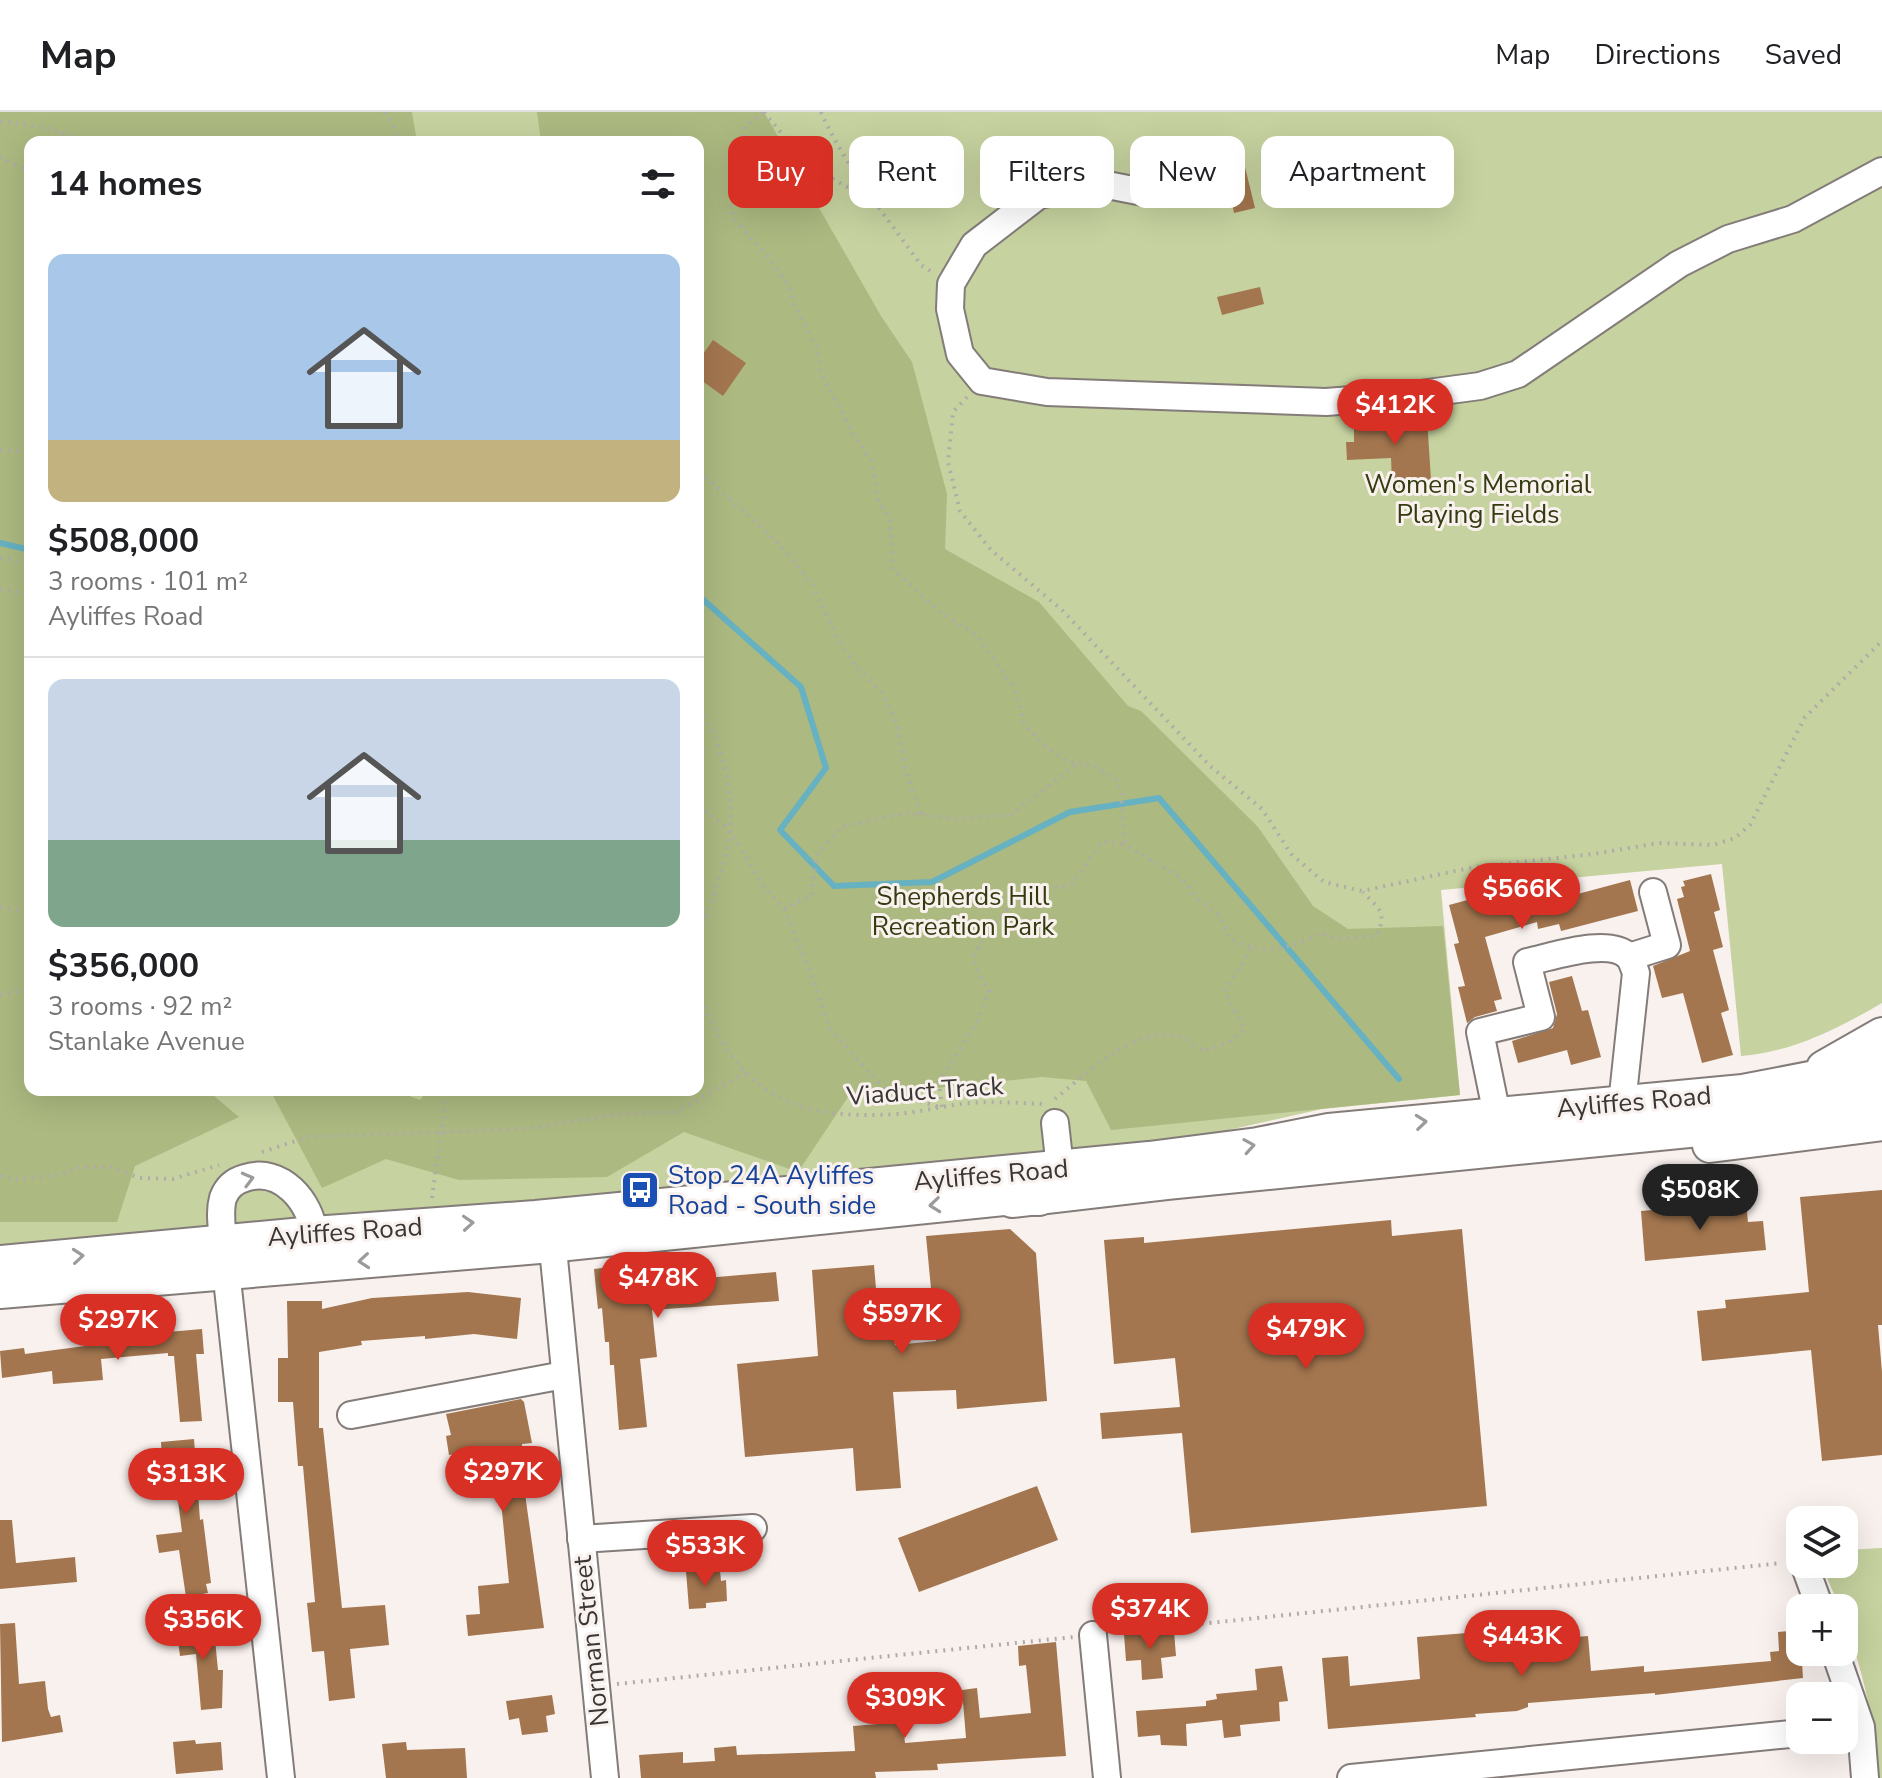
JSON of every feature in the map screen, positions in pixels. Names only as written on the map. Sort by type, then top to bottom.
[{"type":"highway","points":[[1013,1197],[1774,1118],[1882,1096]]},
{"type":"main road","points":[[1796,1084],[1882,1035]]},
{"type":"main road","name":"Ayliffes Road","points":[[0,1291],[225,1257],[314,1234],[552,1230],[1238,1148],[1329,1131],[1622,1104],[1796,1084],[1882,1065]]},
{"type":"main road","name":"Ayliffes Road","points":[[0,1263],[225,1257],[1013,1197],[1110,1197],[1328,1182],[1777,1138],[1882,1123]]},
{"type":"street","points":[[1130,189],[1097,183],[1039,195],[974,245],[951,284],[950,309],[960,354],[982,381],[1047,392],[1326,402],[1480,386],[1518,374],[1679,264],[1728,239],[1793,219],[1882,171]]},
{"type":"street","points":[[1629,957],[1667,945],[1653,892]]},
{"type":"street","points":[[1497,1115],[1480,1032],[1541,1017],[1527,962],[1583,949],[1615,948],[1629,957],[1636,973],[1622,1104]]},
{"type":"street","points":[[1052,1114],[1060,1168]]},
{"type":"street","points":[[281,1778],[220,1212],[224,1197],[229,1187],[252,1175],[278,1179],[287,1184],[308,1210],[314,1234]]},
{"type":"street","name":"Norman Street","points":[[552,1230],[605,1778]]},
{"type":"street","points":[[351,1415],[564,1375]]},
{"type":"street","points":[[581,1539],[753,1528]]},
{"type":"street","points":[[1093,1635],[1107,1778]]},
{"type":"street","points":[[1351,1778],[1444,1773],[1786,1735]]},
{"type":"street","points":[[1858,1751],[1865,1778]]},
{"type":"path","points":[[385,112],[394,126]]},
{"type":"path","points":[[392,112],[396,136]]},
{"type":"path","points":[[849,189],[802,158],[764,112],[745,126],[742,135],[742,173],[730,200],[733,218],[767,255],[790,288],[793,303],[818,349],[820,370],[853,434],[871,461],[878,500],[890,519],[893,569],[943,614],[976,635],[1015,689],[1024,724],[1066,761],[1094,766],[1117,780],[1125,845]]},
{"type":"path","points":[[821,112],[849,165]]},
{"type":"path","points":[[0,121],[47,128],[72,136]]},
{"type":"path","points":[[0,157],[24,169]]},
{"type":"path","points":[[879,208],[921,265],[951,284]]},
{"type":"path","points":[[982,381],[953,412],[948,462],[960,511],[991,550],[1062,610],[1210,766],[1262,809],[1291,854],[1324,882],[1362,891],[1474,867],[1593,854],[1659,843],[1713,845],[1735,838],[1750,825],[1805,717],[1882,641]]},
{"type":"path","points":[[0,450],[24,452]]},
{"type":"path","points":[[704,477],[776,541],[813,585],[836,636],[854,664],[883,694],[897,723],[906,772],[921,815]]},
{"type":"path","points":[[0,558],[24,563]]},
{"type":"path","points":[[0,589],[24,593]]},
{"type":"path","points":[[704,717],[725,769],[730,830],[704,922]]},
{"type":"path","points":[[784,909],[812,895],[816,856],[841,827],[906,813],[955,819],[1011,815],[1078,763]]},
{"type":"path","points":[[704,810],[730,830],[763,886],[784,909],[814,981],[829,1028],[886,1091],[942,1108],[939,1082],[977,1022],[989,991],[973,956],[990,930],[1014,904],[1040,890],[1072,884],[1102,841],[1125,845],[1183,879],[1197,898],[1220,916],[1229,938],[1251,950],[1274,951],[1322,933],[1338,939],[1377,936],[1383,921],[1381,912],[1362,891]]},
{"type":"path","points":[[0,907],[24,911]]},
{"type":"path","points":[[1052,1114],[1109,1055],[1129,1044],[1157,1035],[1178,1036],[1203,1051],[1226,1044],[1245,1030],[1224,991],[1251,950]]},
{"type":"path","points":[[0,995],[24,990]]},
{"type":"path","name":"Viaduct Track","points":[[704,1003],[731,1054],[745,1073],[786,1104],[837,1116],[900,1114],[970,1103],[1052,1114]]},
{"type":"path","points":[[248,1156],[308,1137],[524,1129],[621,1114],[676,1112],[745,1073]]},
{"type":"path","points":[[431,1209],[445,1104],[443,1096]]},
{"type":"path","points":[[0,1176],[18,1179],[54,1176],[82,1167],[112,1167],[139,1178],[173,1179],[233,1161]]},
{"type":"path","points":[[596,1686],[1786,1564]]},
{"type":"green space","name":"Women's Memorial Playing Fields","points":[[0,112],[1882,112],[1882,1003],[1814,1038],[1779,1050],[1741,1056],[1722,864],[1441,890],[1460,1095],[1322,1109],[1060,1168],[0,1262]]},
{"type":"green space","points":[[0,112],[412,112],[416,136],[24,136],[24,1096],[214,1096],[239,1117],[135,1166],[117,1222],[0,1222]]},
{"type":"green space","name":"Shepherds Hill Recreation Park","points":[[537,112],[764,112],[778,136],[728,136],[728,208],[819,208],[881,316],[912,362],[947,494],[945,549],[1039,602],[1128,706],[1141,711],[1258,827],[1313,906],[1348,929],[1443,926],[1460,1095],[1111,1130],[1086,1081],[1042,1077],[848,1097],[798,1172],[684,1132],[607,1177],[459,1180],[386,1159],[322,1188],[273,1096],[409,1096],[420,1100],[423,1096],[704,1096],[704,136],[540,136]]},
{"type":"green space","points":[[1882,1548],[1882,1778],[1876,1778],[1871,1717],[1858,1665],[1858,1594],[1834,1594],[1827,1578],[1858,1578],[1858,1549]]},
{"type":"building","points":[[1245,167],[1255,208],[1234,213],[1233,208],[1245,208]]},
{"type":"building","points":[[1260,287],[1264,304],[1222,315],[1217,297]]},
{"type":"building","points":[[713,340],[746,363],[723,396],[704,382],[704,353]]},
{"type":"building","points":[[1427,418],[1431,480],[1392,482],[1391,458],[1347,460],[1346,442],[1354,442],[1354,426],[1363,426],[1362,422]]},
{"type":"building","points":[[1711,874],[1720,910],[1714,912],[1723,947],[1713,950],[1729,1010],[1721,1013],[1733,1055],[1702,1063],[1683,993],[1662,998],[1653,966],[1690,951],[1677,899],[1684,897],[1683,881]]},
{"type":"building","points":[[1630,880],[1638,911],[1561,931],[1559,924],[1538,929],[1537,922],[1485,937],[1502,999],[1494,1001],[1497,1011],[1475,1017],[1467,1023],[1458,987],[1465,986],[1454,944],[1459,943],[1449,905],[1486,895],[1488,902],[1523,892],[1525,899],[1572,887],[1574,895]]},
{"type":"building","points":[[1572,976],[1582,1011],[1588,1010],[1601,1057],[1571,1065],[1567,1050],[1518,1063],[1512,1041],[1553,1028],[1557,1014],[1549,982]]},
{"type":"building","points":[[1882,1190],[1882,1325],[1878,1325],[1882,1372],[1882,1455],[1822,1461],[1811,1350],[1702,1361],[1697,1311],[1726,1308],[1725,1300],[1809,1292],[1800,1197]]},
{"type":"building","points":[[1746,1202],[1748,1222],[1763,1221],[1766,1250],[1645,1261],[1641,1211]]},
{"type":"building","points":[[1391,1220],[1392,1236],[1462,1229],[1487,1506],[1191,1533],[1182,1433],[1102,1439],[1100,1413],[1180,1407],[1175,1358],[1114,1364],[1104,1240],[1144,1237],[1144,1243]]},
{"type":"building","points":[[1010,1229],[1036,1253],[1047,1401],[957,1409],[956,1390],[893,1392],[901,1488],[856,1491],[853,1448],[745,1457],[737,1364],[818,1356],[812,1270],[874,1265],[877,1300],[892,1300],[895,1345],[936,1341],[926,1236]]},
{"type":"building","points":[[645,1263],[647,1283],[776,1272],[779,1301],[652,1310],[657,1357],[640,1359],[647,1427],[619,1430],[614,1365],[610,1365],[609,1342],[605,1342],[602,1308],[598,1309],[594,1269]]},
{"type":"building","points":[[468,1292],[521,1298],[517,1339],[474,1334],[425,1339],[425,1336],[361,1341],[362,1345],[319,1352],[319,1428],[323,1428],[342,1608],[385,1605],[389,1645],[350,1649],[355,1698],[329,1701],[324,1651],[312,1652],[307,1603],[315,1602],[303,1466],[298,1466],[293,1402],[278,1402],[278,1358],[288,1358],[287,1301],[322,1301],[322,1309],[372,1298]]},
{"type":"building","points":[[121,1327],[127,1333],[144,1331],[145,1334],[202,1329],[204,1354],[196,1354],[202,1421],[180,1422],[174,1356],[168,1356],[168,1353],[101,1359],[103,1380],[53,1384],[52,1371],[2,1378],[0,1351],[24,1348],[25,1354],[107,1343],[106,1329]]},
{"type":"building","points":[[521,1399],[532,1443],[522,1444],[526,1501],[544,1628],[468,1636],[466,1615],[480,1614],[478,1586],[509,1583],[500,1491],[491,1492],[487,1450],[449,1455],[446,1436],[451,1435],[446,1414]]},
{"type":"building","points":[[194,1439],[200,1520],[203,1519],[211,1583],[206,1584],[208,1593],[186,1597],[179,1550],[159,1553],[156,1535],[182,1532],[177,1493],[164,1493],[161,1442]]},
{"type":"building","points":[[1037,1486],[1058,1540],[919,1592],[898,1538]]},
{"type":"building","points":[[0,1520],[12,1520],[16,1563],[75,1557],[77,1582],[0,1589]]},
{"type":"building","points":[[720,1570],[721,1581],[726,1580],[727,1601],[706,1603],[706,1608],[689,1609],[686,1571]]},
{"type":"building","points":[[200,1616],[201,1631],[214,1629],[218,1670],[223,1670],[222,1708],[201,1710],[196,1654],[180,1656],[177,1633],[186,1632],[185,1618]]},
{"type":"building","points":[[15,1623],[19,1684],[45,1681],[48,1709],[51,1717],[60,1715],[63,1732],[2,1742],[0,1624]]},
{"type":"building","points":[[1528,1628],[1529,1641],[1588,1636],[1591,1671],[1644,1666],[1644,1672],[1771,1661],[1770,1652],[1779,1651],[1778,1632],[1786,1631],[1786,1666],[1802,1666],[1803,1678],[1655,1695],[1528,1703],[1528,1707],[1517,1711],[1475,1714],[1476,1717],[1328,1729],[1322,1658],[1348,1656],[1350,1686],[1420,1679],[1417,1637]]},
{"type":"building","points":[[1174,1631],[1176,1656],[1161,1658],[1163,1678],[1142,1680],[1141,1660],[1126,1661],[1124,1634]]},
{"type":"building","points":[[1056,1642],[1066,1756],[937,1764],[938,1770],[875,1772],[876,1778],[641,1778],[639,1755],[683,1752],[683,1763],[715,1761],[714,1748],[736,1746],[737,1755],[855,1751],[853,1726],[903,1722],[905,1743],[966,1738],[962,1690],[977,1688],[980,1718],[1031,1713],[1026,1665],[1019,1666],[1018,1646]]},
{"type":"building","points":[[1282,1666],[1288,1701],[1279,1702],[1280,1721],[1240,1725],[1241,1736],[1224,1738],[1222,1720],[1186,1724],[1187,1746],[1161,1745],[1160,1735],[1138,1737],[1136,1711],[1206,1706],[1206,1701],[1217,1699],[1216,1694],[1257,1690],[1255,1669]]},
{"type":"building","points":[[552,1695],[555,1714],[546,1716],[548,1732],[522,1735],[519,1718],[509,1720],[506,1701]]},
{"type":"building","points":[[195,1740],[196,1744],[221,1742],[223,1770],[176,1774],[173,1742]]},
{"type":"building","points":[[406,1742],[407,1750],[465,1748],[467,1778],[386,1778],[382,1744]]},
{"type":"waterway","points":[[0,543],[24,549]]},
{"type":"waterway","points":[[704,600],[801,687],[826,768],[780,830],[834,886],[932,882],[1070,812],[1159,798],[1399,1079]]},
{"type":"place","name":"Stop 24A Ayliffes Road - South side","points":[[640,1190]]}]
